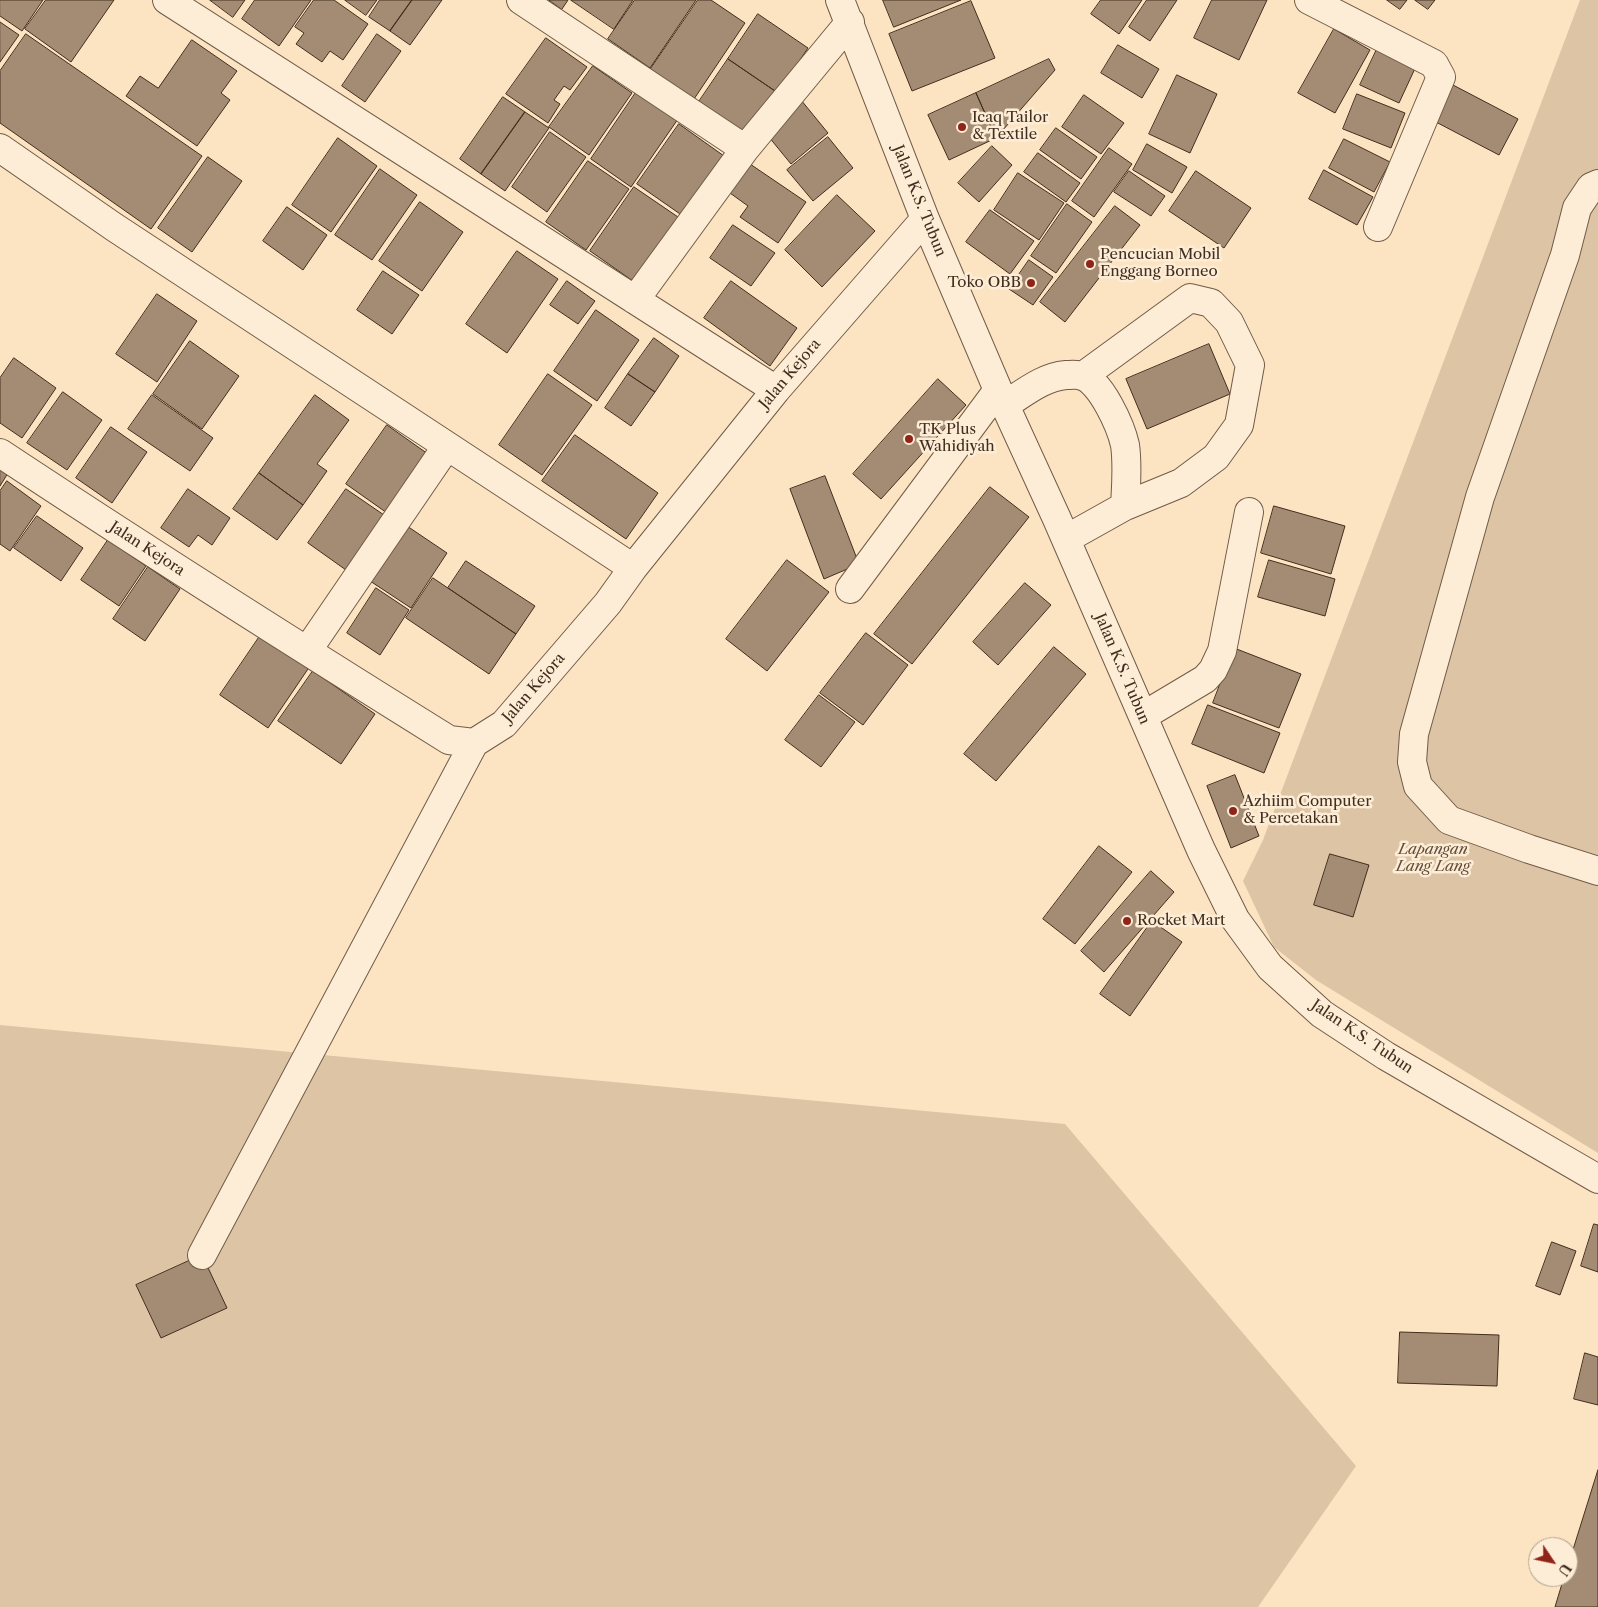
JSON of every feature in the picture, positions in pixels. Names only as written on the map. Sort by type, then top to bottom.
[{"type":"street","points":[[166,0],[776,390]]},
{"type":"street","points":[[521,0],[745,149]]},
{"type":"street","points":[[1309,0],[1434,64],[1441,77],[1378,227]]},
{"type":"street","points":[[635,300],[845,11]]},
{"type":"street","name":"Jalan K.S. Tubun","points":[[845,11],[925,219],[1001,397],[1066,539],[1201,850],[1235,919],[1270,968],[1322,1014],[1386,1056],[1598,1179]]},
{"type":"street","points":[[0,148],[114,227],[633,568]]},
{"type":"street","points":[[1598,184],[1591,187],[1578,208],[1564,255],[1480,497],[1414,734],[1412,762],[1418,786],[1449,820],[1529,849],[1598,871]]},
{"type":"street","name":"Jalan Kejora","points":[[0,453],[87,511],[449,740],[474,744],[504,724],[608,603],[633,568],[776,390],[925,219]]},
{"type":"street","points":[[1066,539],[1125,506],[1181,482],[1216,457],[1239,425],[1250,365],[1229,322],[1211,303],[1190,298],[1083,376]]},
{"type":"street","points":[[850,589],[1001,397],[1046,380],[1066,375],[1083,376],[1097,387],[1108,404],[1124,444],[1127,472],[1125,506]]},
{"type":"street","points":[[307,651],[447,446]]},
{"type":"street","points":[[1143,716],[1205,679],[1218,661],[1222,650],[1249,512]]},
{"type":"street","points":[[202,1255],[474,744]]},
{"type":"green space","name":"Lapangan Lang Lang","points":[[1580,0],[1598,0],[1598,1153],[1316,980],[1274,947],[1243,881],[1263,840]]},
{"type":"green space","points":[[0,1025],[1065,1124],[1356,1466],[1258,1607],[0,1607]]},
{"type":"building","points":[[0,0],[43,0],[22,31],[0,16]]},
{"type":"building","points":[[46,0],[114,0],[71,62],[25,29]]},
{"type":"building","points":[[210,0],[245,0],[233,17]]},
{"type":"building","points":[[255,0],[311,0],[279,46],[242,19]]},
{"type":"building","points":[[314,0],[334,0],[368,24],[343,60],[330,51],[322,62],[296,44],[304,33],[295,27]]},
{"type":"building","points":[[345,0],[377,0],[366,15]]},
{"type":"building","points":[[380,0],[412,0],[390,31],[369,17]]},
{"type":"building","points":[[412,0],[442,0],[410,45],[390,31]]},
{"type":"building","points":[[549,0],[568,0],[562,9]]},
{"type":"building","points":[[571,0],[633,0],[614,29]]},
{"type":"building","points":[[635,0],[696,0],[650,68],[608,39]]},
{"type":"building","points":[[698,0],[711,0],[745,23],[692,102],[648,73]]},
{"type":"building","points":[[883,0],[961,0],[894,27]]},
{"type":"building","points":[[1101,0],[1142,0],[1119,34],[1091,14]]},
{"type":"building","points":[[1147,0],[1177,0],[1150,41],[1129,27]]},
{"type":"building","points":[[1212,0],[1267,0],[1239,60],[1194,38]]},
{"type":"building","points":[[1387,0],[1407,0],[1400,9]]},
{"type":"building","points":[[1415,0],[1435,0],[1428,9]]},
{"type":"building","points":[[971,1],[995,58],[912,91],[889,34]]},
{"type":"building","points":[[758,14],[808,48],[778,93],[728,59]]},
{"type":"building","points":[[0,22],[19,35],[0,62]]},
{"type":"building","points":[[1334,29],[1370,50],[1335,113],[1298,93]]},
{"type":"building","points":[[26,34],[202,156],[151,229],[0,123],[0,71]]},
{"type":"building","points":[[377,34],[401,51],[365,102],[342,86]]},
{"type":"building","points":[[546,38],[587,67],[570,90],[564,86],[554,100],[560,104],[548,123],[506,94]]},
{"type":"building","points":[[192,40],[237,71],[221,93],[230,100],[197,146],[126,96],[140,76],[158,88]]},
{"type":"building","points":[[1118,45],[1159,69],[1142,98],[1101,73]]},
{"type":"building","points":[[1379,45],[1418,62],[1399,103],[1360,85]]},
{"type":"building","points":[[728,59],[778,93],[747,140],[696,106]]},
{"type":"building","points":[[1049,59],[1055,70],[996,138],[976,93]]},
{"type":"building","points":[[593,66],[632,93],[589,155],[549,127]]},
{"type":"building","points":[[1177,75],[1217,94],[1190,153],[1149,134]]},
{"type":"building","points":[[1453,85],[1518,119],[1499,155],[1434,121]]},
{"type":"building","points":[[637,91],[678,119],[631,187],[591,159]]},
{"type":"building","name":"Icaq Tailor & Textile","points":[[976,93],[996,138],[949,160],[928,115]]},
{"type":"building","points":[[1357,94],[1405,113],[1391,148],[1343,129]]},
{"type":"building","points":[[1084,95],[1124,123],[1101,154],[1062,127]]},
{"type":"building","points":[[503,97],[525,112],[481,174],[460,159]]},
{"type":"building","points":[[801,100],[828,133],[791,164],[764,131]]},
{"type":"building","points":[[525,112],[549,128],[505,191],[481,174]]},
{"type":"building","points":[[679,124],[724,156],[683,216],[637,184]]},
{"type":"building","points":[[1056,128],[1097,157],[1081,179],[1040,150]]},
{"type":"building","points":[[550,132],[586,157],[547,212],[512,187]]},
{"type":"building","points":[[828,137],[853,168],[813,201],[787,170]]},
{"type":"building","points":[[338,138],[377,166],[331,232],[292,205]]},
{"type":"building","points":[[1344,139],[1390,162],[1374,192],[1329,168]]},
{"type":"building","points":[[1147,144],[1187,167],[1172,193],[1133,170]]},
{"type":"building","points":[[992,146],[1012,165],[979,202],[958,183]]},
{"type":"building","points":[[1109,148],[1132,164],[1094,217],[1072,201]]},
{"type":"building","points":[[1038,153],[1080,183],[1066,202],[1024,172]]},
{"type":"building","points":[[208,157],[242,181],[192,252],[158,228]]},
{"type":"building","points":[[588,161],[629,189],[586,250],[546,222]]},
{"type":"building","points":[[750,164],[806,202],[778,243],[740,217],[748,206],[730,193]]},
{"type":"building","points":[[380,169],[417,195],[372,260],[335,235]]},
{"type":"building","points":[[1324,170],[1373,197],[1357,225],[1309,199]]},
{"type":"building","points":[[1129,171],[1165,196],[1151,216],[1114,192]]},
{"type":"building","points":[[1196,171],[1251,208],[1224,248],[1169,211]]},
{"type":"building","points":[[1018,173],[1064,203],[1039,240],[994,210]]},
{"type":"building","points":[[634,187],[678,217],[633,281],[590,251]]},
{"type":"building","points":[[837,195],[875,231],[822,287],[785,250]]},
{"type":"building","points":[[420,202],[463,232],[422,291],[379,261]]},
{"type":"building","points":[[1067,204],[1092,222],[1056,273],[1031,256]]},
{"type":"building","name":"Pencucian Mobil Enggang Borneo","points":[[1115,206],[1140,225],[1065,322],[1040,302]]},
{"type":"building","points":[[287,207],[327,235],[303,270],[263,241]]},
{"type":"building","points":[[990,210],[1034,241],[1010,274],[966,242]]},
{"type":"building","points":[[733,225],[775,253],[751,286],[710,258]]},
{"type":"building","points":[[517,251],[558,279],[507,353],[466,324]]},
{"type":"building","name":"Toko OBB","points":[[1029,260],[1053,277],[1033,305],[1009,289]]},
{"type":"building","points":[[383,271],[419,295],[392,334],[357,310]]},
{"type":"building","points":[[567,281],[595,301],[578,324],[550,305]]},
{"type":"building","points":[[731,281],[797,328],[770,366],[704,318]]},
{"type":"building","points":[[157,294],[197,321],[157,382],[116,354]]},
{"type":"building","points":[[596,310],[639,340],[597,401],[554,371]]},
{"type":"building","points":[[654,338],[679,356],[655,392],[628,374]]},
{"type":"building","points":[[190,341],[239,376],[202,429],[153,394]]},
{"type":"building","points":[[1209,344],[1230,394],[1147,429],[1126,379]]},
{"type":"building","points":[[14,358],[56,388],[22,438],[0,423],[0,378]]},
{"type":"building","points":[[548,374],[592,405],[542,475],[499,445]]},
{"type":"building","points":[[628,374],[655,392],[631,426],[605,408]]},
{"type":"building","name":"TK Plus Wahidiyah","points":[[938,379],[966,405],[881,499],[853,474]]},
{"type":"building","points":[[63,392],[102,420],[67,470],[27,443]]},
{"type":"building","points":[[152,395],[213,438],[190,471],[128,429]]},
{"type":"building","points":[[315,395],[349,420],[317,464],[327,471],[303,505],[259,473]]},
{"type":"building","points":[[387,425],[428,454],[387,513],[346,484]]},
{"type":"building","points":[[111,427],[147,452],[112,503],[76,478]]},
{"type":"building","points":[[575,435],[658,493],[626,539],[542,481]]},
{"type":"building","points":[[0,468],[8,473],[0,486]]},
{"type":"building","points":[[259,473],[303,505],[277,540],[233,509]]},
{"type":"building","points":[[825,476],[859,564],[824,579],[790,489]]},
{"type":"building","points":[[7,481],[41,506],[10,551],[0,544],[0,491]]},
{"type":"building","points":[[990,487],[1029,517],[912,664],[874,634]]},
{"type":"building","points":[[188,489],[230,518],[212,545],[198,535],[189,547],[161,528]]},
{"type":"building","points":[[346,489],[384,515],[346,570],[308,543]]},
{"type":"building","points":[[1274,506],[1345,526],[1331,574],[1261,553]]},
{"type":"building","points":[[37,516],[83,548],[61,581],[14,548]]},
{"type":"building","points":[[404,524],[447,553],[411,608],[367,579]]},
{"type":"building","points":[[108,540],[146,566],[119,606],[81,580]]},
{"type":"building","points":[[787,560],[829,592],[767,671],[726,639]]},
{"type":"building","points":[[1269,560],[1335,579],[1325,616],[1258,597]]},
{"type":"building","points":[[466,561],[535,606],[516,634],[448,588]]},
{"type":"building","points":[[148,567],[180,589],[145,641],[113,619]]},
{"type":"building","points":[[433,578],[516,634],[489,674],[406,618]]},
{"type":"building","points":[[1025,583],[1051,605],[998,665],[973,642]]},
{"type":"building","points":[[376,588],[409,610],[380,655],[347,633]]},
{"type":"building","points":[[262,633],[310,666],[268,728],[220,695]]},
{"type":"building","points":[[866,633],[908,665],[863,725],[820,693]]},
{"type":"building","points":[[1054,647],[1086,674],[996,781],[964,754]]},
{"type":"building","points":[[1234,648],[1301,674],[1279,728],[1213,703]]},
{"type":"building","points":[[313,671],[375,714],[341,764],[278,721]]},
{"type":"building","points":[[819,695],[855,722],[821,767],[785,740]]},
{"type":"building","points":[[1208,705],[1280,733],[1264,773],[1192,744]]},
{"type":"building","name":"Azhiim Computer & Percetakan","points":[[1235,775],[1259,836],[1231,848],[1207,786]]},
{"type":"building","points":[[1099,846],[1132,872],[1075,944],[1043,919]]},
{"type":"building","points":[[1330,854],[1369,865],[1353,917],[1314,905]]},
{"type":"building","name":"Rocket Mart","points":[[1151,871],[1174,892],[1104,972],[1081,951]]},
{"type":"building","points":[[1152,921],[1182,942],[1130,1016],[1100,994]]},
{"type":"building","points":[[1594,1224],[1598,1225],[1598,1272],[1581,1266]]},
{"type":"building","points":[[1552,1242],[1576,1251],[1560,1295],[1536,1286]]},
{"type":"building","points":[[202,1255],[227,1308],[161,1338],[136,1285]]},
{"type":"building","points":[[1400,1332],[1499,1335],[1497,1386],[1398,1383]]},
{"type":"building","points":[[1585,1353],[1598,1357],[1598,1405],[1574,1399]]},
{"type":"building","points":[[1598,1470],[1598,1607],[1555,1607],[1561,1587],[1578,1587],[1577,1537]]},
{"type":"place","name":"Icaq Tailor & Textile","points":[[962,127]]},
{"type":"place","name":"Pencucian Mobil Enggang Borneo","points":[[1090,264]]},
{"type":"place","name":"Toko OBB","points":[[1031,283]]},
{"type":"place","name":"TK Plus Wahidiyah","points":[[909,439]]},
{"type":"place","name":"Azhiim Computer & Percetakan","points":[[1233,811]]},
{"type":"place","name":"Rocket Mart","points":[[1127,921]]}]
